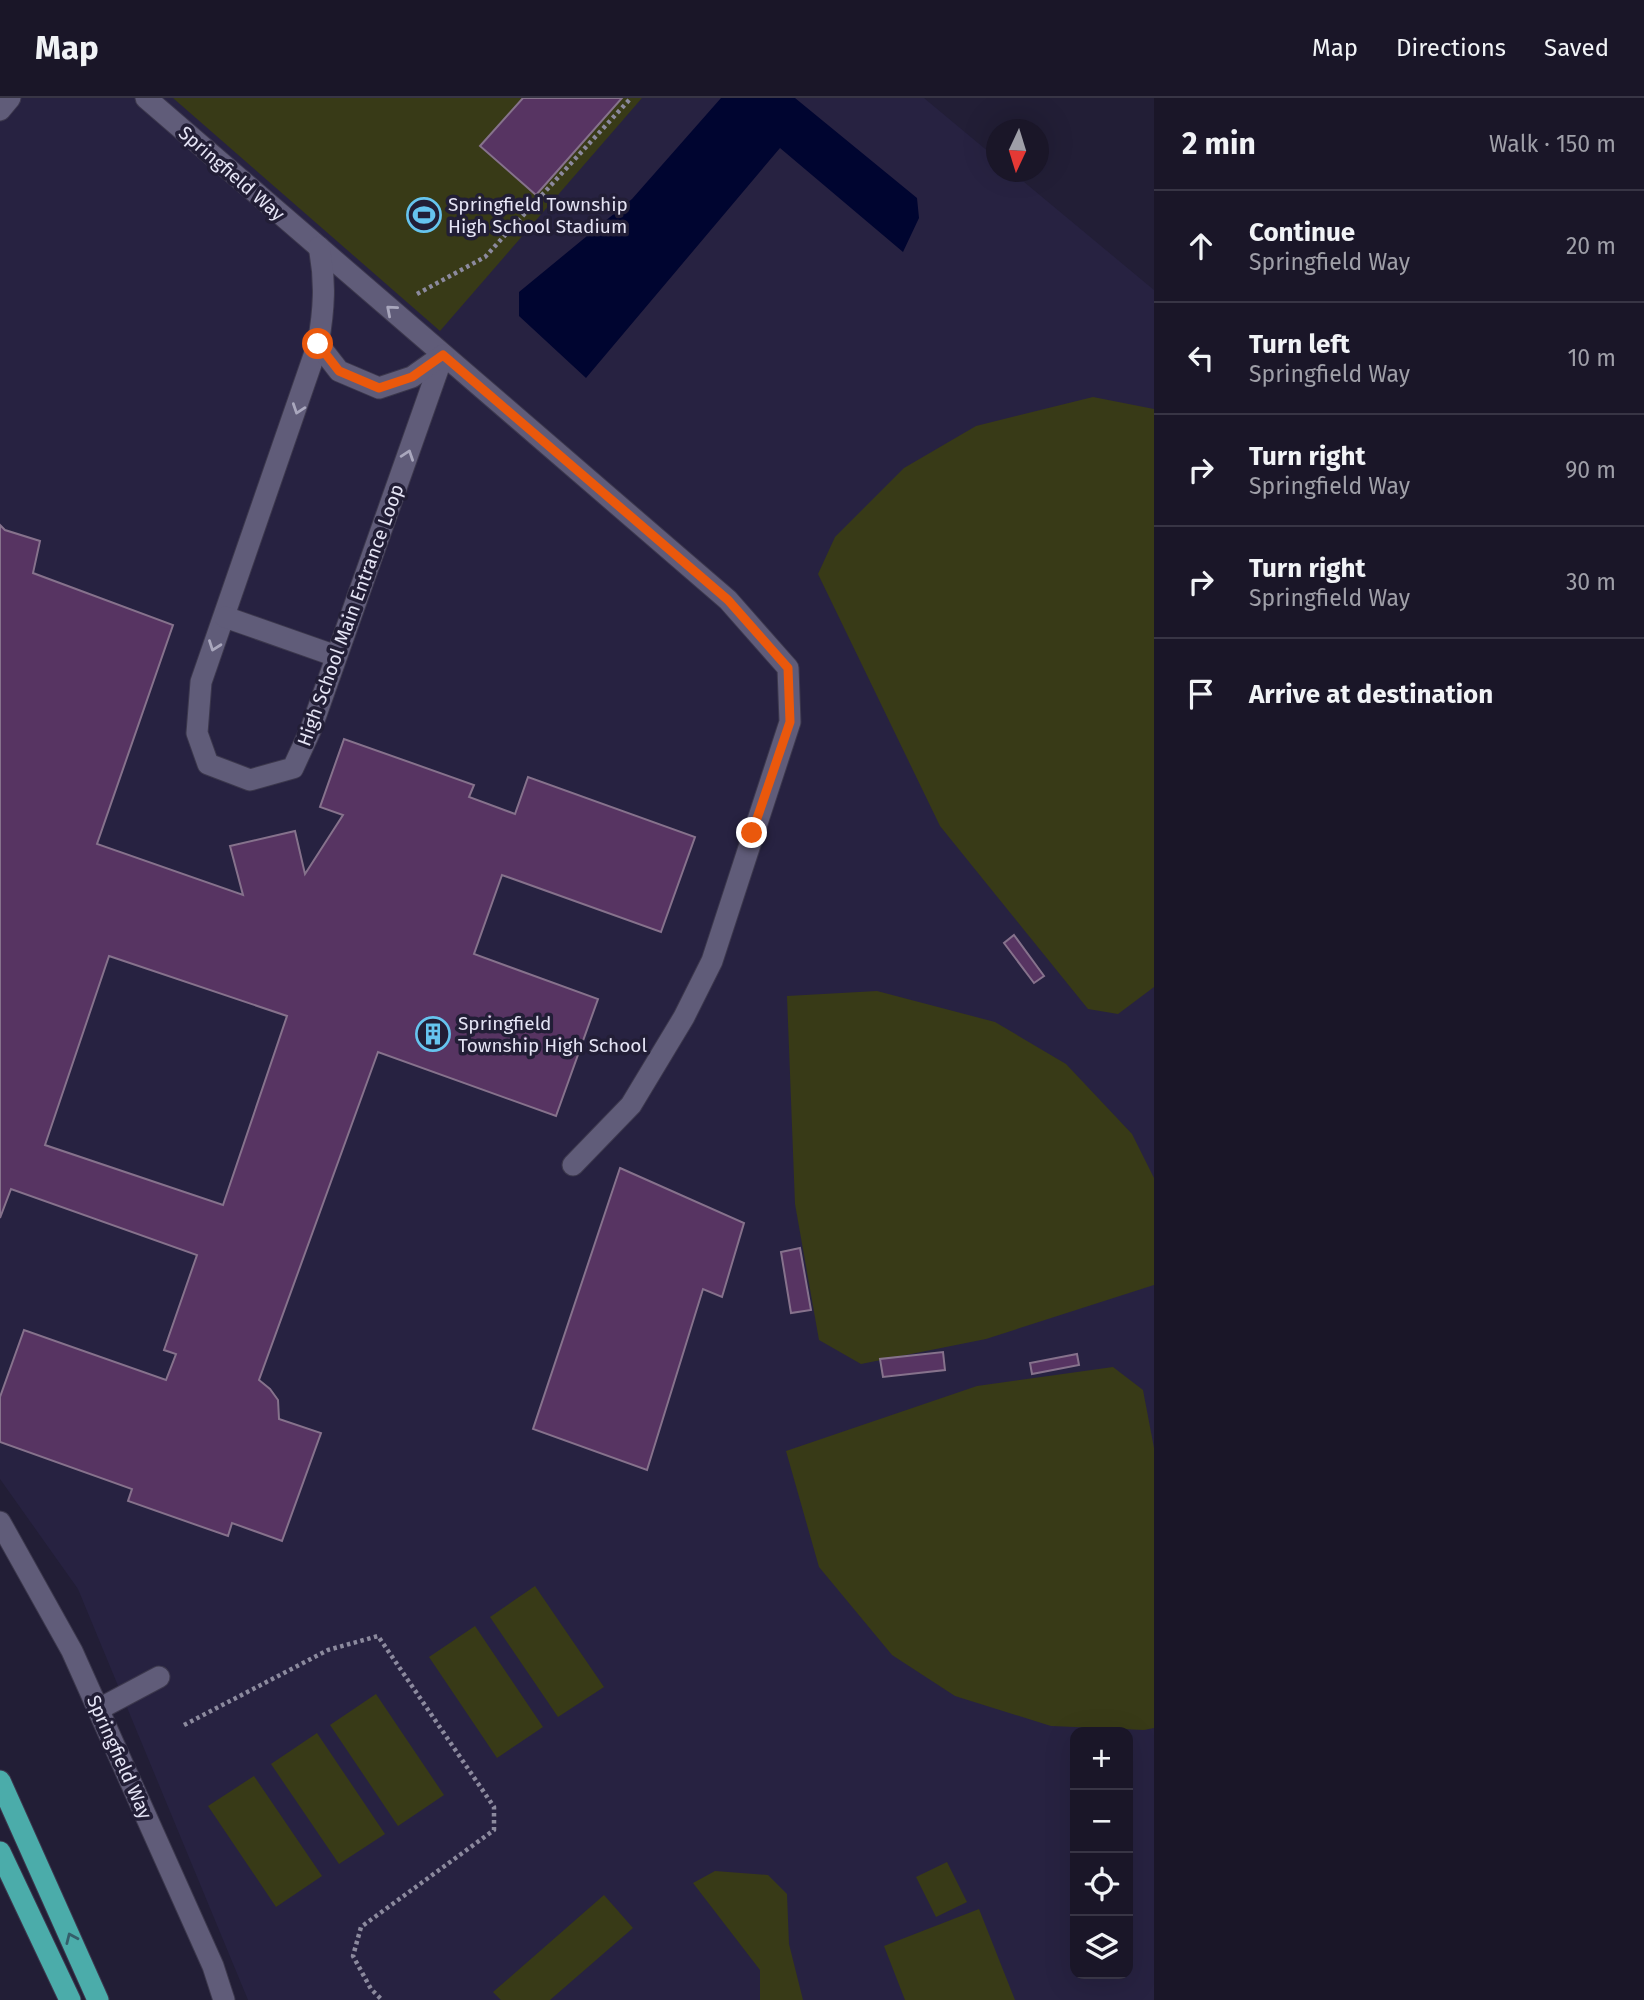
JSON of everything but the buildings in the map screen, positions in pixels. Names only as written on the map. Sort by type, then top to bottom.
[{"type":"highway","points":[[0,1782],[98,2000]]},
{"type":"highway","points":[[0,1852],[70,2000]]},
{"type":"lane","points":[[0,110],[10,98]]},
{"type":"lane","name":"Springfield Way","points":[[146,98],[728,600],[788,668],[790,722],[712,961],[684,1017],[631,1105],[573,1165]]},
{"type":"lane","points":[[319,247],[324,275],[324,310],[318,344],[339,371],[379,388],[412,377],[443,355]]},
{"type":"lane","name":"High School Main Entrance Loop","points":[[318,344],[201,682],[197,733],[208,764],[250,780],[293,768],[311,729],[443,355]]},
{"type":"lane","points":[[225,617],[336,656]]},
{"type":"lane","name":"Springfield Way","points":[[0,1521],[72,1651],[213,1966],[225,2000]]},
{"type":"lane","points":[[99,1709],[159,1677]]},
{"type":"path","points":[[391,310],[485,257],[631,98]]},
{"type":"path","points":[[184,1725],[328,1650],[378,1636],[494,1807],[494,1830],[361,1927],[353,1956],[371,1989],[382,2000]]},
{"type":"shaded area","points":[[0,98],[924,98],[986,150],[986,182],[1024,182],[1154,290],[1154,2000],[248,2000],[78,1589],[0,1479]]},
{"type":"green space","name":"Springfield Township High School Stadium","points":[[173,98],[642,98],[440,331]]},
{"type":"green space","points":[[1093,397],[1154,409],[1154,987],[1118,1014],[1088,1009],[940,826],[818,574],[835,537],[904,468],[976,426]]},
{"type":"green space","points":[[877,991],[995,1022],[1066,1064],[1132,1134],[1154,1178],[1154,1285],[986,1339],[861,1364],[819,1340],[795,1204],[787,996]]},
{"type":"green space","points":[[1113,1367],[1143,1390],[1154,1448],[1154,1728],[1144,1730],[1133,1730],[1133,1727],[1051,1726],[955,1696],[892,1655],[819,1567],[786,1451],[977,1386]]},
{"type":"green space","points":[[535,1586],[604,1687],[558,1717],[490,1617]]},
{"type":"green space","points":[[475,1626],[543,1727],[497,1758],[429,1657]]},
{"type":"green space","points":[[376,1694],[444,1795],[398,1826],[330,1725]]},
{"type":"green space","points":[[317,1733],[385,1834],[339,1864],[271,1764]]},
{"type":"green space","points":[[254,1776],[322,1876],[276,1907],[208,1806]]},
{"type":"green space","points":[[947,1862],[967,1902],[936,1917],[916,1877]]},
{"type":"green space","points":[[715,1871],[768,1875],[787,1894],[789,1944],[803,2000],[760,2000],[760,1970],[693,1883]]},
{"type":"green space","points":[[604,1895],[633,1928],[550,2000],[501,2000],[493,1992]]},
{"type":"green space","points":[[979,1909],[1015,2000],[905,2000],[884,1946]]},
{"type":"water","points":[[721,98],[795,98],[917,198],[919,218],[903,252],[780,148],[586,378],[519,316],[519,292],[632,199]]},
{"type":"place","name":"Springfield Township High School Stadium","points":[[424,215]]},
{"type":"place","name":"Springfield Township High School","points":[[433,1034]]},
{"type":"route","points":[[318,344],[339,371],[379,388],[412,377],[443,355],[728,600],[788,668],[790,722],[752,833]]}]
